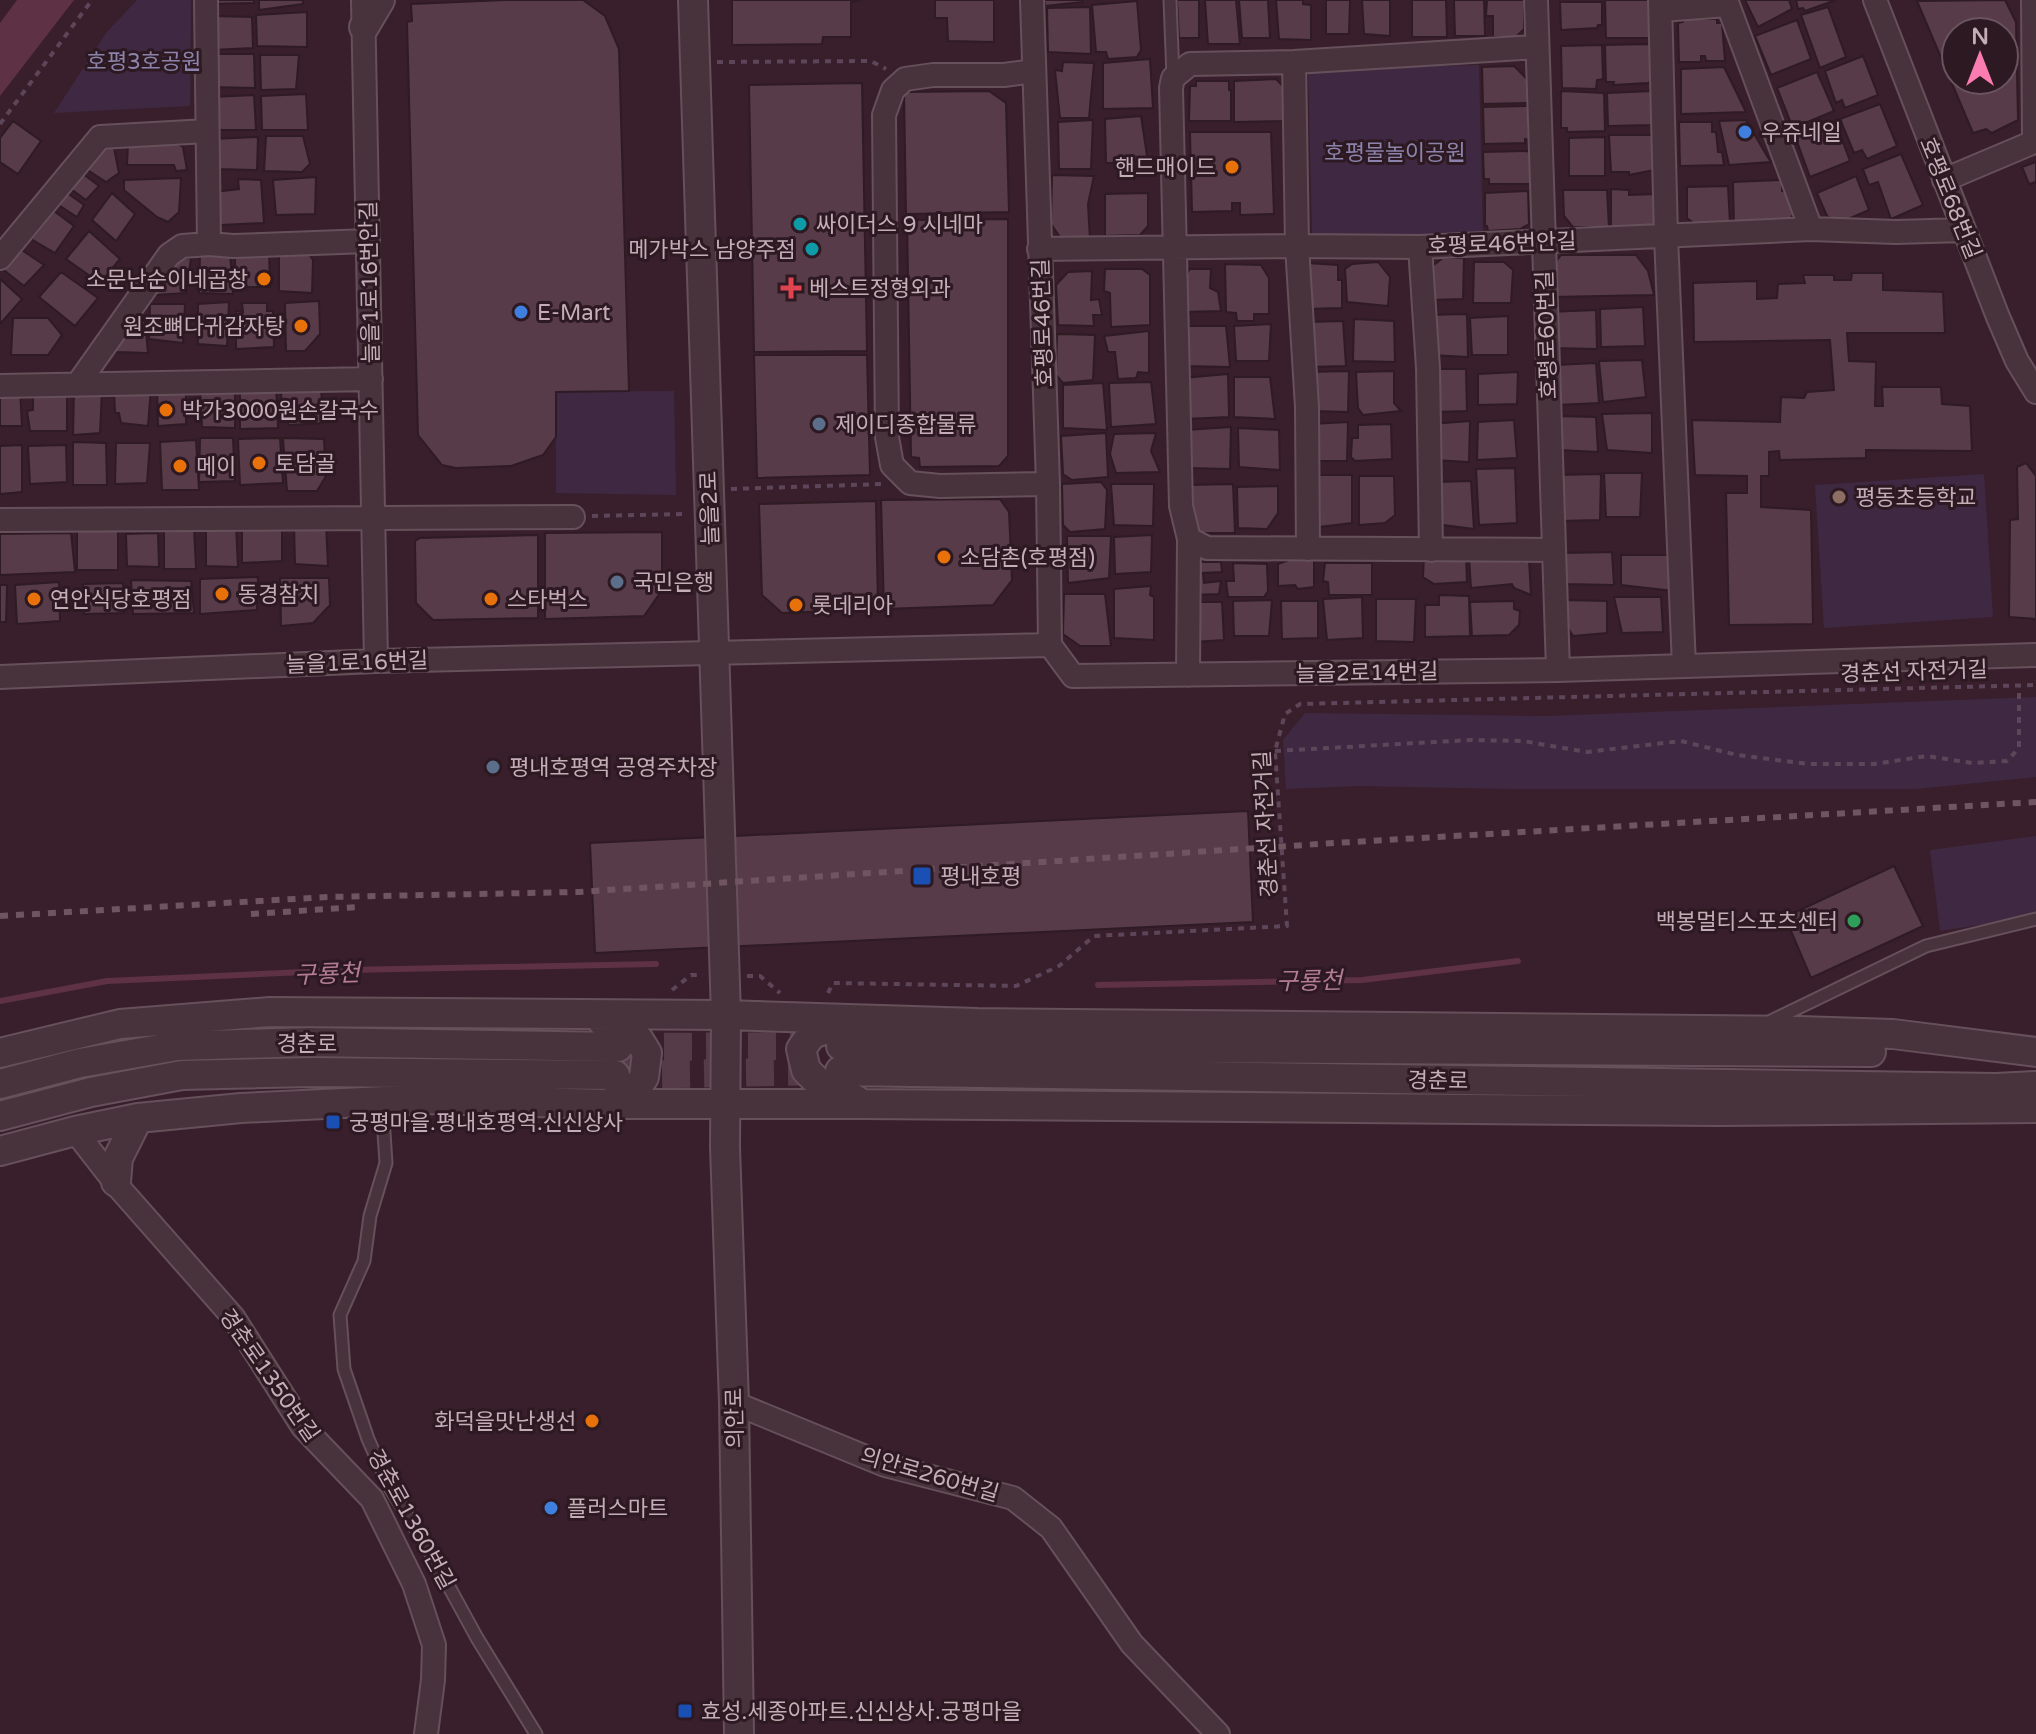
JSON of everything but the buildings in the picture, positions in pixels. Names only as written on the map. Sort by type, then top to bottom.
[{"type":"street","points":[[206,0],[209,244]]},
{"type":"street","points":[[363,14],[380,0]]},
{"type":"street","name":"늘을2로","points":[[693,0],[726,1015]]},
{"type":"street","name":"호평로46번길","points":[[1032,0],[1048,484],[1050,645]]},
{"type":"street","name":"호평로60번길","points":[[1536,0],[1558,670]]},
{"type":"street","name":"호평로68번길","points":[[1875,0],[2017,361],[2036,392]]},
{"type":"street","points":[[1944,180],[2034,142],[2033,0]]},
{"type":"street","points":[[1684,666],[1666,236],[1661,5],[1728,5],[1811,229]]},
{"type":"street","name":"늘을1로16번안길","points":[[363,14],[376,661]]},
{"type":"street","points":[[1188,675],[1189,539],[1181,506],[1173,249],[1173,78],[1190,64],[1294,62],[1536,47]]},
{"type":"street","points":[[1294,62],[1297,246],[1307,407],[1308,549]]},
{"type":"street","points":[[1034,71],[1004,75],[933,75],[905,79],[893,90],[884,115],[887,437],[892,465],[910,483],[940,486],[1048,484]]},
{"type":"street","points":[[0,258],[100,137],[207,131]]},
{"type":"street","name":"호평로46번안길","points":[[1039,249],[1420,247],[1811,229],[1896,232],[1964,230]]},
{"type":"street","points":[[77,385],[169,255],[182,246],[368,241]]},
{"type":"street","points":[[1420,247],[1428,368],[1431,550]]},
{"type":"street","points":[[0,386],[371,379]]},
{"type":"street","points":[[0,520],[573,517]]},
{"type":"street","points":[[1189,539],[1207,548],[1553,550]]},
{"type":"street","points":[[713,655],[1050,645]]},
{"type":"street","name":"늘을2로14번길","points":[[1050,645],[1073,676],[1558,670],[2036,655]]},
{"type":"street","name":"늘을1로16번길","points":[[0,677],[376,661],[713,655]]},
{"type":"street","points":[[0,1053],[120,1024],[270,1012],[726,1015],[977,1023],[1893,1034],[2036,1052]]},
{"type":"street","points":[[575,1014],[619,1026],[639,1040],[647,1053],[644,1077],[634,1092],[604,1104]]},
{"type":"street","name":"의안로","points":[[726,1015],[725,1103],[739,1734]]},
{"type":"street","points":[[863,1019],[833,1025],[812,1034],[801,1049],[806,1070],[818,1082],[865,1104]]},
{"type":"street","name":"경춘로","points":[[0,1084],[80,1063],[177,1046],[309,1042],[617,1061],[182,1075],[91,1092],[0,1116]]},
{"type":"street","name":"경춘로","points":[[2036,1052],[841,1059],[1933,1088],[2036,1086]]},
{"type":"street","points":[[0,1151],[138,1118],[241,1108],[427,1099],[604,1104],[1703,1111],[2036,1108]]},
{"type":"street","points":[[116,1182],[118,1158],[138,1118]]},
{"type":"street","name":"경춘로1350번길","points":[[75,1131],[233,1317],[303,1427],[380,1492],[434,1645],[426,1734]]},
{"type":"street","name":"의안로260번길","points":[[734,1403],[885,1465],[1013,1498],[1051,1528],[1132,1644],[1218,1734]]},
{"type":"lane","points":[[1170,0],[1173,78]]},
{"type":"lane","points":[[1752,1031],[1926,946],[2036,919]]},
{"type":"lane","name":"경춘로1360번길","points":[[382,1102],[386,1163],[370,1216],[364,1261],[340,1315],[344,1369],[368,1439],[380,1492],[430,1552],[477,1638],[536,1734]]},
{"type":"path","points":[[0,124],[92,0]]},
{"type":"path","points":[[695,62],[871,61],[905,79]]},
{"type":"path","points":[[573,517],[910,483]]},
{"type":"path","points":[[1275,751],[1471,740],[1523,741],[1587,752],[1681,741],[1737,755],[1808,764],[1874,764],[1927,756],[1972,763],[2007,761],[2019,748],[2019,684]]},
{"type":"path","name":"경춘선 자전거길","points":[[826,1000],[833,983],[1016,986],[1059,966],[1094,936],[1287,926],[1275,751],[1285,714],[1300,704],[2036,685]]},
{"type":"path","points":[[662,997],[691,975],[760,976],[783,995]]},
{"type":"green space","name":"호평3호공원","points":[[137,0],[191,0],[190,106],[54,113],[106,33]]},
{"type":"green space","name":"호평물놀이공원","points":[[1479,65],[1483,237],[1319,239],[1312,233],[1308,69]]},
{"type":"green space","points":[[674,391],[676,495],[556,493],[556,392]]},
{"type":"green space","points":[[1984,474],[1993,617],[1824,628],[1815,485]]},
{"type":"green space","points":[[2036,697],[2036,777],[1916,789],[1359,786],[1286,789],[1283,740],[1305,713],[1547,716]]},
{"type":"green space","points":[[2036,836],[2036,916],[1940,931],[1930,850]]},
{"type":"shaded area","points":[[17,0],[74,0],[0,96],[0,23]]},
{"type":"waterway","name":"구룡천","points":[[1098,985],[1362,980],[1518,961]]},
{"type":"waterway","name":"구룡천","points":[[0,1001],[107,981],[348,970],[656,964]]},
{"type":"tunnel","points":[[622,1047],[841,1046]]},
{"type":"tunnel","points":[[620,1075],[831,1071]]},
{"type":"railway","points":[[0,916],[328,897],[578,892],[2036,802]]},
{"type":"railway","points":[[251,914],[359,907]]},
{"type":"place","name":"우쥬네일","points":[[1745,132]]},
{"type":"place","name":"핸드매이드","points":[[1232,167]]},
{"type":"place","name":"싸이더스 9 시네마","points":[[800,224]]},
{"type":"place","name":"메가박스 남양주점","points":[[812,249]]},
{"type":"place","name":"소문난순이네곱창","points":[[264,279]]},
{"type":"place","name":"베스트정형외과","points":[[791,288]]},
{"type":"place","name":"E-Mart","points":[[521,312]]},
{"type":"place","name":"원조뼈다귀감자탕","points":[[301,326]]},
{"type":"place","name":"박가3000원손칼국수","points":[[166,410]]},
{"type":"place","name":"제이디종합물류","points":[[819,424]]},
{"type":"place","name":"토담골","points":[[259,463]]},
{"type":"place","name":"메이","points":[[180,466]]},
{"type":"place","name":"평동초등학교","points":[[1839,497]]},
{"type":"place","name":"소담촌(호평점)","points":[[944,557]]},
{"type":"place","name":"국민은행","points":[[617,582]]},
{"type":"place","name":"동경참치","points":[[222,594]]},
{"type":"place","name":"연안식당호평점","points":[[34,599]]},
{"type":"place","name":"스타벅스","points":[[491,599]]},
{"type":"place","name":"롯데리아","points":[[796,605]]},
{"type":"place","name":"평내호평역 공영주차장","points":[[493,767]]},
{"type":"place","name":"평내호평","points":[[922,876]]},
{"type":"place","name":"백봉멀티스포츠센터","points":[[1854,921]]},
{"type":"place","name":"궁평마을.평내호평역.신신상사","points":[[333,1122]]},
{"type":"place","name":"화덕을맛난생선","points":[[592,1421]]},
{"type":"place","name":"플러스마트","points":[[551,1508]]},
{"type":"place","name":"효성.세종아파트.신신상사.궁평마을","points":[[685,1711]]}]
